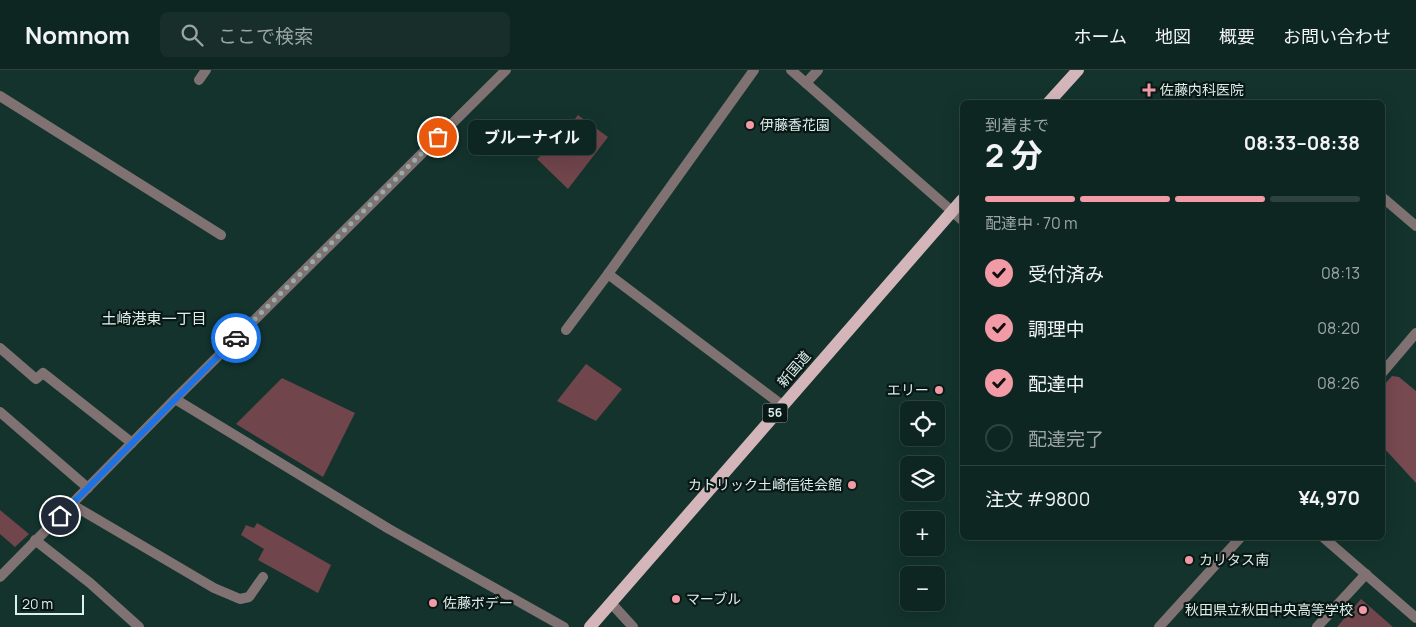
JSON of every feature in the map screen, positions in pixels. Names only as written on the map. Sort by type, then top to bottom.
[{"type":"main road","points":[[1051,100],[1078,70]]},
{"type":"main road","name":"新国道","points":[[590,627],[960,202]]},
{"type":"street","points":[[199,80],[206,70]]},
{"type":"street","points":[[0,577],[506,70]]},
{"type":"street","points":[[566,330],[754,70]]},
{"type":"street","points":[[790,70],[960,218]]},
{"type":"street","points":[[806,83],[818,70]]},
{"type":"street","points":[[0,96],[221,235]]},
{"type":"street","points":[[1385,200],[1416,226]]},
{"type":"street","points":[[608,274],[782,405]]},
{"type":"street","points":[[1385,369],[1416,334]]},
{"type":"street","points":[[0,348],[36,379],[43,373],[132,443]]},
{"type":"street","points":[[175,400],[389,529],[564,627]]},
{"type":"street","points":[[0,412],[88,488]]},
{"type":"street","points":[[72,504],[214,588],[240,599],[250,597],[263,577]]},
{"type":"street","points":[[36,540],[90,583],[139,627]]},
{"type":"street","points":[[1159,627],[1238,540]]},
{"type":"street","points":[[1326,540],[1416,618]]},
{"type":"street","points":[[1317,627],[1366,574]]},
{"type":"street","points":[[611,603],[633,627]]},
{"type":"shaded area","points":[[578,115],[608,137],[568,189],[537,159],[558,140]]},
{"type":"shaded area","points":[[586,364],[622,389],[596,421],[557,401]]},
{"type":"shaded area","points":[[1392,376],[1399,377],[1416,391],[1416,483],[1385,449],[1385,384]]},
{"type":"shaded area","points":[[282,378],[355,413],[323,477],[236,424]]},
{"type":"shaded area","points":[[0,510],[29,534],[15,547],[0,534]]},
{"type":"shaded area","points":[[257,523],[331,565],[318,593],[258,560],[264,549],[241,535],[246,525],[254,528]]},
{"type":"shaded area","name":"秋田県立秋田中央高等学校","points":[[1361,599],[1393,627],[1337,627]]},
{"type":"way so far","points":[[236,338],[438,137]]},
{"type":"place","name":"佐藤内科医院","points":[[1149,90]]},
{"type":"place","name":"伊藤香花園","points":[[750,125]]},
{"type":"place","name":"ブルーナイル","points":[[438,137]]},
{"type":"place","name":"エリー","points":[[939,390]]},
{"type":"place","name":"カトリック土崎信徒会館","points":[[852,485]]},
{"type":"place","name":"カリタス南","points":[[1189,560]]},
{"type":"place","name":"マーブル","points":[[676,599]]},
{"type":"place","name":"佐藤ボデー","points":[[433,603]]},
{"type":"place","name":"秋田県立秋田中央高等学校","points":[[1363,610]]},
{"type":"district","name":"土崎港東一丁目","points":[[154,319]]},
{"type":"route","points":[[60,516],[236,338]]}]
